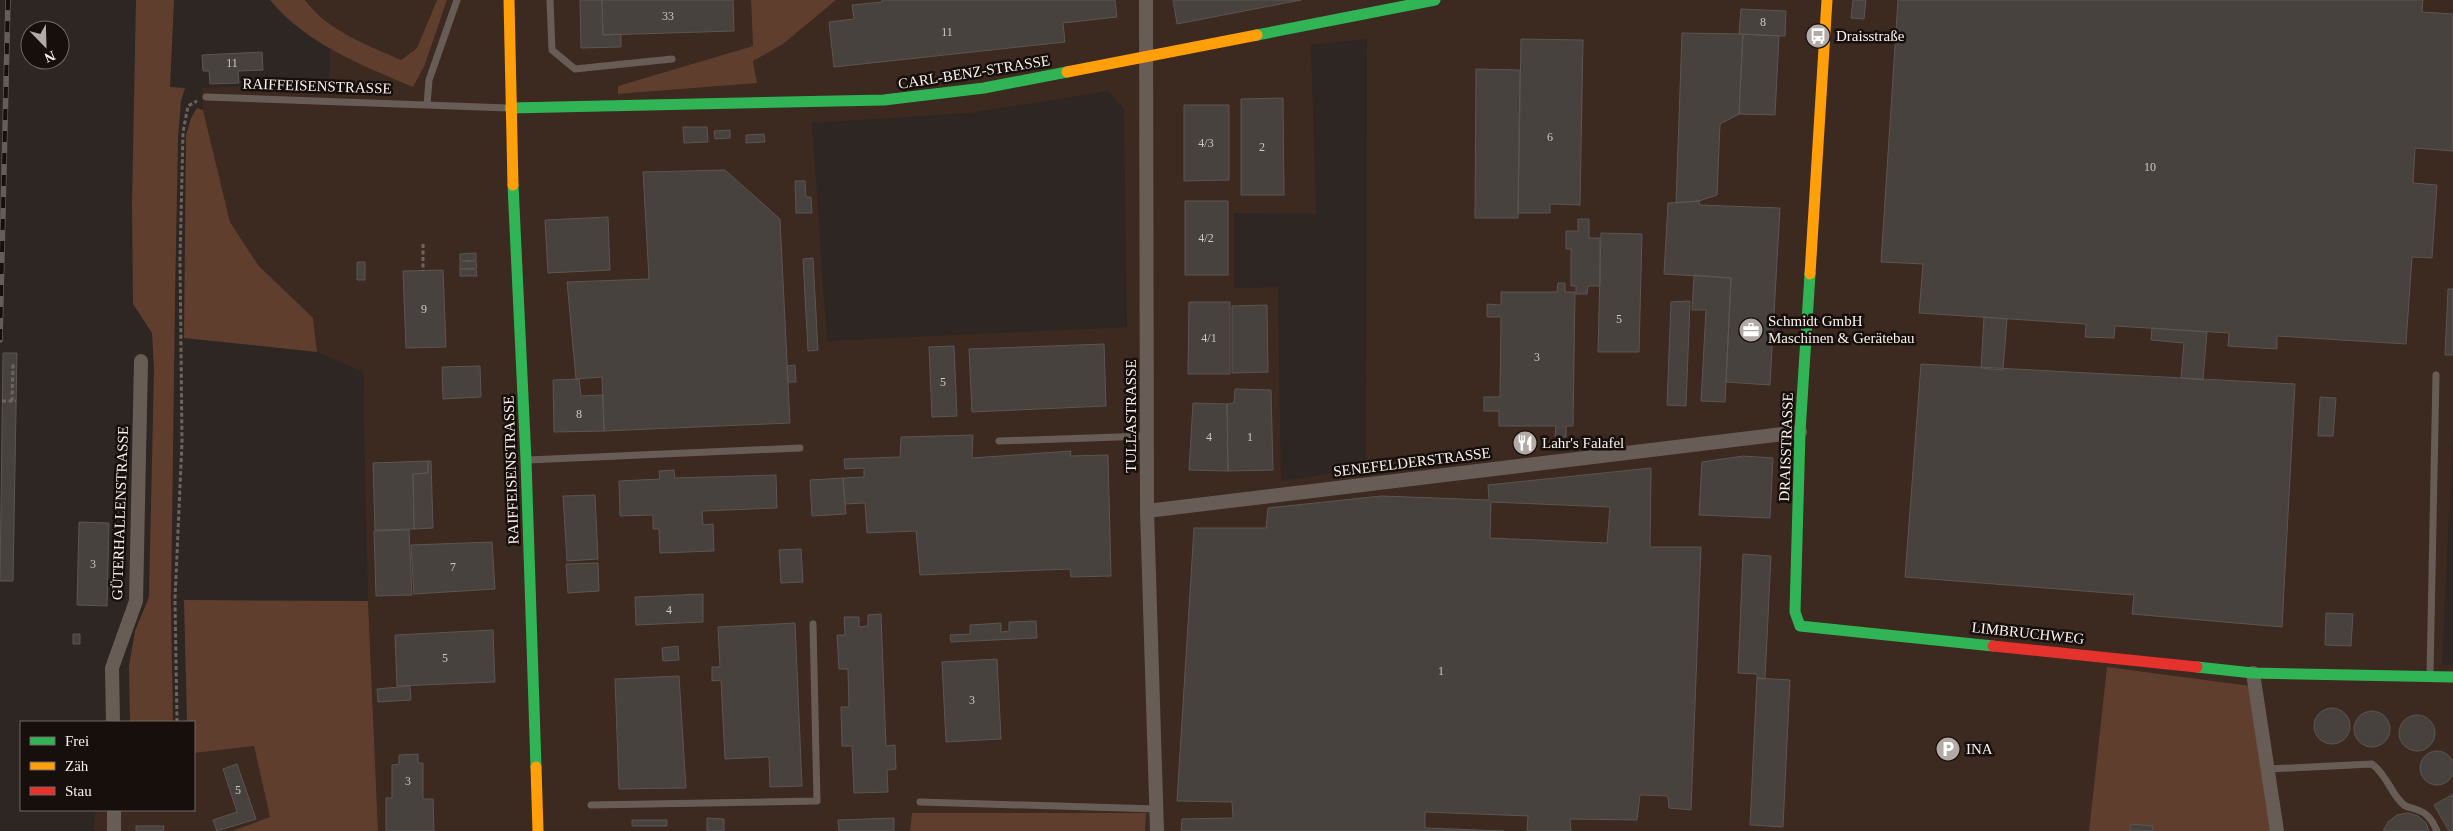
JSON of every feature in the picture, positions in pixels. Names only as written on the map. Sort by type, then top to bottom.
[{"type":"street","name":"RAIFFEISENSTRASSE","points":[[509,0],[510,108],[526,460],[538,831]]},
{"type":"street","name":"TULLASTRASSE","points":[[1146,0],[1147,511],[1157,831]]},
{"type":"street","name":"CARL-BENZ-STRASSE","points":[[510,108],[884,100],[984,88],[1147,58],[1435,0]]},
{"type":"street","name":"DRAISSTRASSE","points":[[1800,626],[1796,612],[1800,432],[1827,0]]},
{"type":"street","name":"GÜTERHALLENSTRASSE","points":[[113,721],[112,668],[136,601],[141,361]]},
{"type":"street","name":"SENEFELDERSTRASSE","points":[[1147,511],[1800,432]]},
{"type":"street","name":"LIMBRUCHWEG","points":[[1800,626],[2253,673],[2453,677]]},
{"type":"street","points":[[2253,673],[2277,831]]},
{"type":"street","points":[[114,811],[114,831]]},
{"type":"lane","points":[[426,105],[429,80],[457,0]]},
{"type":"lane","points":[[550,0],[552,50],[575,69],[672,59]]},
{"type":"lane","name":"RAIFFEISENSTRASSE","points":[[206,97],[510,108]]},
{"type":"lane","points":[[2430,677],[2436,375]]},
{"type":"lane","points":[[999,441],[1147,436]]},
{"type":"lane","points":[[526,460],[800,448]]},
{"type":"lane","points":[[591,804],[817,801],[813,624]]},
{"type":"lane","points":[[2268,769],[2372,764],[2383,772],[2395,794],[2405,806],[2423,811],[2432,819],[2437,831]]},
{"type":"lane","points":[[920,802],[1157,809]]},
{"type":"path","points":[[177,721],[176,599],[182,442],[180,259],[183,132],[188,106],[206,97]]},
{"type":"path","points":[[423,244],[423,270]]},
{"type":"path","points":[[2,401],[14,401],[13,364]]},
{"type":"shaded area","points":[[136,0],[174,0],[170,87],[185,88],[181,101],[178,138],[171,603],[173,721],[130,721],[129,666],[135,631],[149,597],[154,369],[152,333],[133,304],[132,204]]},
{"type":"shaded area","points":[[270,0],[305,0],[314,11],[348,36],[401,60],[417,48],[437,0],[447,0],[424,67],[413,87],[355,62],[317,41],[300,29]]},
{"type":"shaded area","points":[[305,0],[437,0],[417,48],[401,60],[338,31],[312,9]]},
{"type":"shaded area","points":[[447,0],[751,0],[753,46],[618,86],[618,94],[757,83],[753,61],[783,44],[836,0],[2453,0],[2453,430],[2442,665],[2453,665],[2453,831],[2271,831],[2107,667],[2089,831],[1145,831],[1146,813],[912,813],[910,831],[378,831],[368,601],[363,372],[317,352],[313,318],[258,265],[230,222],[203,110],[202,88],[329,83],[330,49],[413,87],[424,67]],"holes":[[[1367,39],[1366,468],[1281,481],[1278,287],[1234,288],[1234,213],[1316,214],[1311,45]],[[1108,91],[1124,109],[1127,327],[827,341],[812,123],[970,113]]]},
{"type":"shaded area","points":[[751,0],[836,0],[783,44],[753,61],[757,83],[618,94],[618,86],[753,46]]},
{"type":"shaded area","points":[[197,108],[203,110],[230,222],[258,265],[313,318],[317,352],[184,338],[186,135],[191,118]]},
{"type":"shaded area","points":[[184,600],[368,601],[378,831],[232,831],[270,817],[254,746],[195,753],[195,721],[187,721]]},
{"type":"shaded area","points":[[2107,667],[2250,686],[2271,831],[2089,831]]},
{"type":"shaded area","points":[[254,746],[270,817],[232,831],[94,831],[95,811],[195,811],[195,753]]},
{"type":"shaded area","points":[[912,813],[1146,813],[1145,831],[910,831]]},
{"type":"building","points":[[580,0],[602,0],[603,35],[621,34],[621,47],[581,48]]},
{"type":"building","points":[[602,0],[733,0],[734,31],[603,35]]},
{"type":"building","points":[[882,0],[1115,0],[1117,17],[1063,23],[1065,42],[834,67],[829,22],[854,19],[852,5],[882,2]]},
{"type":"building","points":[[1173,0],[1301,0],[1177,24]]},
{"type":"building","points":[[1853,0],[1866,0],[1864,19],[1851,18]]},
{"type":"building","points":[[1898,0],[2423,0],[2422,12],[2453,14],[2453,151],[2415,148],[2413,183],[2437,185],[2432,258],[2412,257],[2406,344],[2277,336],[2277,349],[2228,346],[2229,333],[2115,326],[2114,338],[2085,337],[2086,324],[1919,313],[1923,264],[1881,262]]},
{"type":"building","points":[[1741,9],[1786,11],[1785,36],[1739,34]]},
{"type":"building","points":[[1682,33],[1743,34],[1739,114],[1720,124],[1717,195],[1699,201],[1676,203]]},
{"type":"building","points":[[1743,34],[1779,36],[1775,115],[1739,114]]},
{"type":"building","points":[[1521,39],[1583,40],[1580,205],[1550,204],[1550,213],[1518,213]]},
{"type":"building","points":[[262,52],[263,70],[238,71],[239,83],[210,84],[209,71],[203,71],[202,55]]},
{"type":"building","points":[[1476,69],[1520,70],[1518,218],[1475,218]]},
{"type":"building","points":[[1283,98],[1284,195],[1241,195],[1241,99]]},
{"type":"building","points":[[1184,105],[1229,105],[1229,180],[1184,181]]},
{"type":"building","points":[[683,127],[707,127],[708,142],[684,143]]},
{"type":"building","points":[[730,130],[730,138],[715,139],[714,131]]},
{"type":"building","points":[[764,134],[765,142],[746,143],[746,135]]},
{"type":"building","points":[[725,170],[780,219],[790,423],[604,431],[602,377],[576,379],[567,282],[649,279],[643,172]]},
{"type":"building","points":[[795,181],[805,181],[806,197],[811,197],[812,213],[796,213]]},
{"type":"building","points":[[1185,201],[1228,201],[1228,275],[1185,275]]},
{"type":"building","name":"Schmidt GmbH Maschinen & Gerätebau","points":[[1699,201],[1700,205],[1780,208],[1770,385],[1726,382],[1731,278],[1664,274],[1668,203]]},
{"type":"building","points":[[608,217],[610,270],[548,273],[545,220]]},
{"type":"building","points":[[1578,219],[1589,219],[1589,238],[1600,238],[1600,286],[1588,286],[1587,294],[1576,294],[1576,286],[1571,286],[1571,249],[1566,249],[1566,231],[1578,231]]},
{"type":"building","points":[[1601,233],[1642,234],[1639,352],[1598,352]]},
{"type":"building","points":[[476,253],[476,260],[460,261],[460,254]]},
{"type":"building","points":[[813,258],[818,350],[808,351],[803,259]]},
{"type":"building","points":[[476,261],[477,268],[460,269],[460,262]]},
{"type":"building","points":[[357,262],[365,262],[365,280],[357,280]]},
{"type":"building","points":[[460,269],[476,269],[477,276],[460,276]]},
{"type":"building","points":[[443,270],[446,347],[406,348],[403,271]]},
{"type":"building","points":[[1694,275],[1731,278],[1725,402],[1701,401],[1706,310],[1692,310]]},
{"type":"building","points":[[1558,283],[1565,283],[1565,292],[1575,292],[1573,426],[1566,426],[1566,437],[1555,437],[1556,426],[1499,426],[1499,411],[1484,411],[1484,397],[1500,397],[1501,317],[1487,317],[1487,304],[1501,305],[1501,292],[1557,292]]},
{"type":"building","points":[[2448,289],[2453,289],[2453,355],[2445,355]]},
{"type":"building","points":[[1690,301],[1686,406],[1667,405],[1671,302]]},
{"type":"building","points":[[1189,302],[1230,302],[1230,374],[1188,374]]},
{"type":"building","points":[[1267,305],[1268,372],[1232,373],[1232,306]]},
{"type":"building","points":[[1984,317],[2007,319],[2003,370],[1981,368]]},
{"type":"building","points":[[2152,328],[2207,332],[2203,380],[2181,378],[2184,343],[2151,340]]},
{"type":"building","points":[[1104,344],[1106,406],[972,412],[969,349]]},
{"type":"building","points":[[954,346],[957,416],[932,417],[929,347]]},
{"type":"building","points":[[3,353],[17,353],[13,581],[0,581]]},
{"type":"building","points":[[1921,364],[2295,384],[2282,627],[2132,614],[2134,595],[1905,577]]},
{"type":"building","points":[[795,365],[796,382],[788,382],[787,366]]},
{"type":"building","points":[[480,366],[481,397],[443,399],[442,367]]},
{"type":"building","points":[[579,379],[581,396],[603,395],[604,431],[554,432],[553,380]]},
{"type":"building","points":[[1235,389],[1271,390],[1273,470],[1228,471],[1227,404],[1234,403]]},
{"type":"building","points":[[2320,397],[2336,398],[2333,436],[2318,436]]},
{"type":"building","points":[[1193,403],[1227,404],[1228,471],[1189,470]]},
{"type":"building","points":[[973,435],[972,458],[1071,451],[1070,456],[1108,455],[1111,576],[1071,577],[1070,569],[920,575],[916,531],[867,533],[865,503],[845,504],[843,478],[864,477],[864,468],[845,469],[844,459],[900,457],[901,437]]},
{"type":"building","points":[[1743,456],[1773,458],[1770,518],[1699,515],[1702,462]]},
{"type":"building","points":[[428,461],[428,473],[413,474],[414,529],[375,530],[373,463]]},
{"type":"building","points":[[428,461],[431,461],[433,528],[414,529],[413,474],[428,473]]},
{"type":"building","points":[[1651,468],[1650,547],[1701,547],[1691,810],[1669,808],[1668,796],[1640,795],[1637,820],[1570,819],[1571,831],[1527,831],[1528,816],[1425,812],[1425,828],[1504,831],[1181,831],[1182,819],[1233,818],[1232,802],[1177,801],[1194,528],[1266,528],[1268,508],[1381,496],[1489,500],[1488,485]],"holes":[[[1491,502],[1610,507],[1607,543],[1490,538]]]},
{"type":"building","points":[[674,470],[675,478],[776,475],[777,508],[702,511],[703,525],[713,524],[714,551],[660,553],[659,529],[653,529],[653,515],[620,516],[619,481],[660,479],[659,471]]},
{"type":"building","points":[[843,478],[846,514],[812,516],[810,480]]},
{"type":"building","points":[[595,495],[598,559],[567,561],[563,496]]},
{"type":"building","points":[[79,522],[109,523],[107,606],[77,605]]},
{"type":"building","points":[[409,530],[412,595],[376,596],[374,531]]},
{"type":"building","points":[[492,542],[495,589],[414,594],[411,545]]},
{"type":"building","points":[[801,549],[803,582],[781,583],[779,550]]},
{"type":"building","points":[[1743,554],[1771,556],[1765,679],[1757,678],[1757,674],[1738,673]]},
{"type":"building","points":[[598,563],[599,591],[568,593],[566,564]]},
{"type":"building","points":[[703,594],[703,622],[636,625],[635,597]]},
{"type":"building","points":[[2326,613],[2353,614],[2351,646],[2325,645]]},
{"type":"building","points":[[881,614],[886,746],[895,745],[896,769],[887,770],[888,792],[854,793],[852,746],[842,746],[841,707],[849,707],[848,669],[839,669],[837,635],[845,635],[844,617],[859,617],[859,627],[868,626],[868,615]]},
{"type":"building","points":[[1036,621],[1037,638],[951,642],[950,635],[970,634],[970,625],[1001,623],[1001,632],[1009,631],[1009,622]]},
{"type":"building","points":[[795,623],[802,786],[770,787],[769,757],[725,759],[721,680],[712,681],[712,667],[720,667],[718,627]]},
{"type":"building","points":[[493,630],[495,682],[397,686],[395,635]]},
{"type":"building","points":[[73,634],[80,634],[80,644],[73,644]]},
{"type":"building","points":[[678,646],[679,660],[663,661],[662,648]]},
{"type":"building","points":[[997,659],[1001,739],[946,742],[942,662]]},
{"type":"building","points":[[679,676],[686,788],[619,789],[615,679]]},
{"type":"building","points":[[1757,678],[1790,680],[1783,827],[1750,825]]},
{"type":"building","points":[[410,686],[411,700],[378,702],[377,689]]},
{"type":"building","points":[[2332,708],[2344,714],[2350,726],[2344,738],[2332,744],[2320,738],[2314,726],[2320,714]]},
{"type":"building","points":[[2372,711],[2384,717],[2390,729],[2384,741],[2372,747],[2360,741],[2354,729],[2360,717]]},
{"type":"building","points":[[2417,715],[2429,721],[2435,733],[2429,745],[2417,751],[2405,745],[2399,733],[2405,721]]},
{"type":"building","points":[[2437,751],[2444,752],[2449,756],[2453,761],[2453,775],[2449,780],[2444,784],[2437,785],[2430,784],[2425,780],[2421,775],[2420,768],[2421,761],[2425,756],[2430,752]]},
{"type":"building","points":[[418,754],[418,763],[423,763],[423,799],[433,799],[434,831],[386,831],[386,798],[392,798],[392,765],[399,764],[399,755]]},
{"type":"building","points":[[237,764],[256,819],[217,831],[213,820],[237,812],[223,769]]},
{"type":"building","points":[[2453,794],[2453,831],[2449,831],[2434,805]]},
{"type":"building","points":[[2408,813],[2418,816],[2426,823],[2429,831],[2383,831],[2388,822],[2397,815]]},
{"type":"building","points":[[707,818],[724,819],[724,831],[707,831]]},
{"type":"building","points":[[894,818],[894,831],[839,831],[838,820]]},
{"type":"building","points":[[632,820],[667,820],[667,826],[632,826]]},
{"type":"building","points":[[2131,824],[2153,826],[2152,831],[2130,831]]},
{"type":"building","points":[[136,826],[164,826],[163,831],[136,831]]},
{"type":"railway","points":[[0,340],[8,0]]},
{"type":"traffic: fast","points":[[1257,35],[1435,0]]},
{"type":"traffic: fast","points":[[510,108],[884,100],[984,88],[1067,72]]},
{"type":"traffic: fast","points":[[513,185],[526,460],[536,767]]},
{"type":"traffic: fast","points":[[1810,274],[1800,432],[1795,612],[1800,626],[1993,646]]},
{"type":"traffic: fast","points":[[2197,667],[2253,673],[2453,677]]},
{"type":"traffic: slow","points":[[509,0],[513,185]]},
{"type":"traffic: slow","points":[[1810,274],[1827,0]]},
{"type":"traffic: slow","points":[[1067,72],[1257,35]]},
{"type":"traffic: slow","points":[[536,767],[538,831]]},
{"type":"traffic: jam","points":[[1993,646],[2197,667]]},
{"type":"place","name":"Draisstraße","points":[[1818,36]]},
{"type":"place","name":"Schmidt GmbH Maschinen & Gerätebau","points":[[1751,330]]},
{"type":"place","name":"Lahr's Falafel","points":[[1525,443]]},
{"type":"place","name":"INA","points":[[1948,749]]}]
